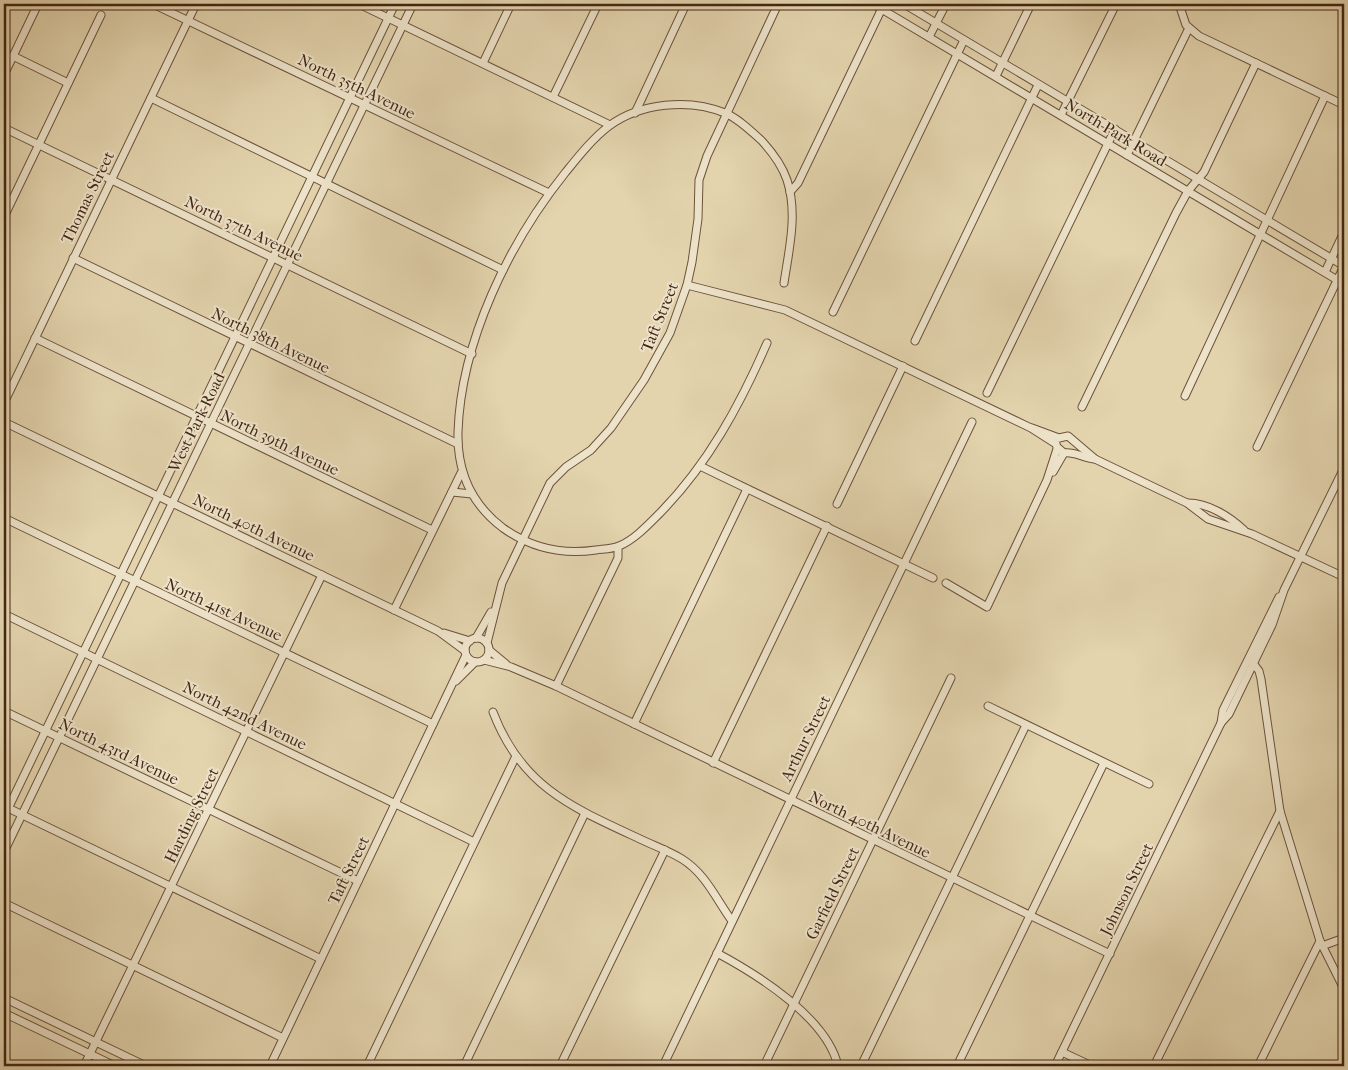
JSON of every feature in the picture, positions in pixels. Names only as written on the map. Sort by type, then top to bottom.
[{"type":"street","points":[[4,75],[38,4]]},
{"type":"street","name":"North 35th Avenue","points":[[153,4],[549,193]]},
{"type":"street","name":"Thomas Street","points":[[4,403],[196,4]]},
{"type":"street","points":[[359,4],[610,126]]},
{"type":"street","name":"West Park Road","points":[[4,817],[6,807],[45,731],[395,4]]},
{"type":"street","name":"West Park Road","points":[[4,852],[413,4]]},
{"type":"street","points":[[483,63],[511,4]]},
{"type":"street","points":[[553,97],[598,4]]},
{"type":"street","points":[[635,113],[686,4]]},
{"type":"street","name":"Taft Street","points":[[484,660],[495,605],[502,583],[544,494],[556,475],[601,439],[644,380],[670,333],[687,284],[696,242],[698,180],[707,156],[778,4]]},
{"type":"street","name":"North Park Road","points":[[873,4],[883,6],[957,54],[1344,284]]},
{"type":"street","name":"North Park Road","points":[[904,4],[1344,266]]},
{"type":"street","points":[[929,37],[946,4]]},
{"type":"street","points":[[996,76],[1031,4]]},
{"type":"street","points":[[1061,115],[1116,4]]},
{"type":"street","points":[[1178,4],[1189,28],[1202,37],[1344,106]]},
{"type":"street","points":[[790,192],[798,183],[883,6]]},
{"type":"street","points":[[4,217],[101,15]]},
{"type":"street","points":[[1128,155],[1189,28]]},
{"type":"street","points":[[833,312],[964,40]]},
{"type":"street","points":[[13,56],[68,83]]},
{"type":"street","points":[[1082,407],[1188,191],[1199,180],[1256,63]]},
{"type":"street","points":[[915,341],[1038,85]]},
{"type":"street","points":[[1185,396],[1325,96]]},
{"type":"street","points":[[151,98],[311,178],[503,270]]},
{"type":"street","points":[[767,343],[734,413],[700,466],[650,523],[618,547],[579,553],[557,552],[522,540],[496,522],[472,494],[461,473],[458,444],[462,400],[472,354],[503,270],[549,193],[574,163],[610,126],[635,113],[667,105],[685,104],[727,114],[751,130],[767,146],[778,161],[786,176],[790,192],[793,216],[792,237],[784,283]]},
{"type":"street","name":"North 37th Avenue","points":[[4,128],[111,178],[472,354]]},
{"type":"street","points":[[987,393],[1114,129]]},
{"type":"street","points":[[1325,272],[1344,232]]},
{"type":"street","name":"North 38th Avenue","points":[[73,258],[234,338],[458,444]]},
{"type":"street","points":[[1257,447],[1344,266]]},
{"type":"street","points":[[687,284],[786,310],[1031,428],[1061,447],[1088,459],[1095,459],[1187,503],[1208,519],[1247,532],[1344,577]]},
{"type":"street","name":"North 39th Avenue","points":[[35,338],[432,530]]},
{"type":"street","points":[[837,504],[903,366]]},
{"type":"street","name":"North 40th Avenue","points":[[4,422],[438,631],[473,639],[488,647],[511,667]]},
{"type":"street","name":"Arthur Street","points":[[662,1066],[972,422]]},
{"type":"street","points":[[946,583],[987,607],[1061,447],[1068,436],[1073,443],[1091,453],[1095,459]]},
{"type":"street","points":[[1061,447],[1073,443]]},
{"type":"street","points":[[700,466],[933,578]]},
{"type":"street","name":"Johnson Street","points":[[1221,723],[1229,714],[1272,625],[1284,590],[1344,468]]},
{"type":"street","points":[[394,610],[461,473]]},
{"type":"street","points":[[634,724],[747,489]]},
{"type":"street","points":[[452,492],[472,494]]},
{"type":"street","points":[[1187,503],[1198,503],[1226,516],[1247,532]]},
{"type":"street","name":"North 41st Avenue","points":[[4,518],[433,724]]},
{"type":"street","points":[[712,763],[826,526]]},
{"type":"street","points":[[556,686],[618,558],[618,547]]},
{"type":"street","name":"Harding Street","points":[[84,1066],[210,810],[322,575]]},
{"type":"street","name":"Johnson Street","points":[[1055,1066],[1221,723],[1224,710],[1273,605],[1284,590]]},
{"type":"street","name":"Taft Street","points":[[270,1066],[452,686],[466,653],[495,605]]},
{"type":"street","name":"North 42nd Avenue","points":[[4,614],[474,842]]},
{"type":"street","name":"North 40th Avenue","points":[[438,631],[475,662]]},
{"type":"street","points":[[475,662],[484,660]]},
{"type":"street","name":"North 40th Avenue","points":[[484,660],[511,667],[556,686],[1030,917],[1110,954]]},
{"type":"street","name":"Taft Street","points":[[452,686],[475,662]]},
{"type":"street","points":[[1253,664],[1259,671],[1261,679],[1280,811],[1321,943],[1344,989]]},
{"type":"street","name":"Garfield Street","points":[[764,1066],[950,678]]},
{"type":"street","points":[[988,706],[1149,784]]},
{"type":"street","name":"North 43rd Avenue","points":[[4,711],[358,882]]},
{"type":"street","points":[[493,712],[516,758],[554,795],[585,813],[682,859],[701,874],[732,920]]},
{"type":"street","points":[[861,1066],[950,878],[1026,725]]},
{"type":"street","points":[[367,1066],[516,758]]},
{"type":"street","points":[[958,1066],[1104,763]]},
{"type":"street","points":[[6,807],[321,959]]},
{"type":"street","points":[[1154,1066],[1280,811]]},
{"type":"street","points":[[465,1064],[585,813]]},
{"type":"street","points":[[560,1066],[665,850]]},
{"type":"street","points":[[4,903],[134,964],[283,1038]]},
{"type":"street","points":[[1321,943],[1344,938]]},
{"type":"street","points":[[1258,1066],[1321,943]]},
{"type":"street","points":[[717,953],[758,978],[804,1014],[826,1040],[836,1057],[838,1066]]},
{"type":"street","points":[[4,998],[146,1066]]},
{"type":"street","points":[[4,1013],[114,1066]]},
{"type":"street","points":[[1062,1052],[1092,1066]]},
{"type":"street","points":[[420,1066],[465,1064],[490,1066]]}]
